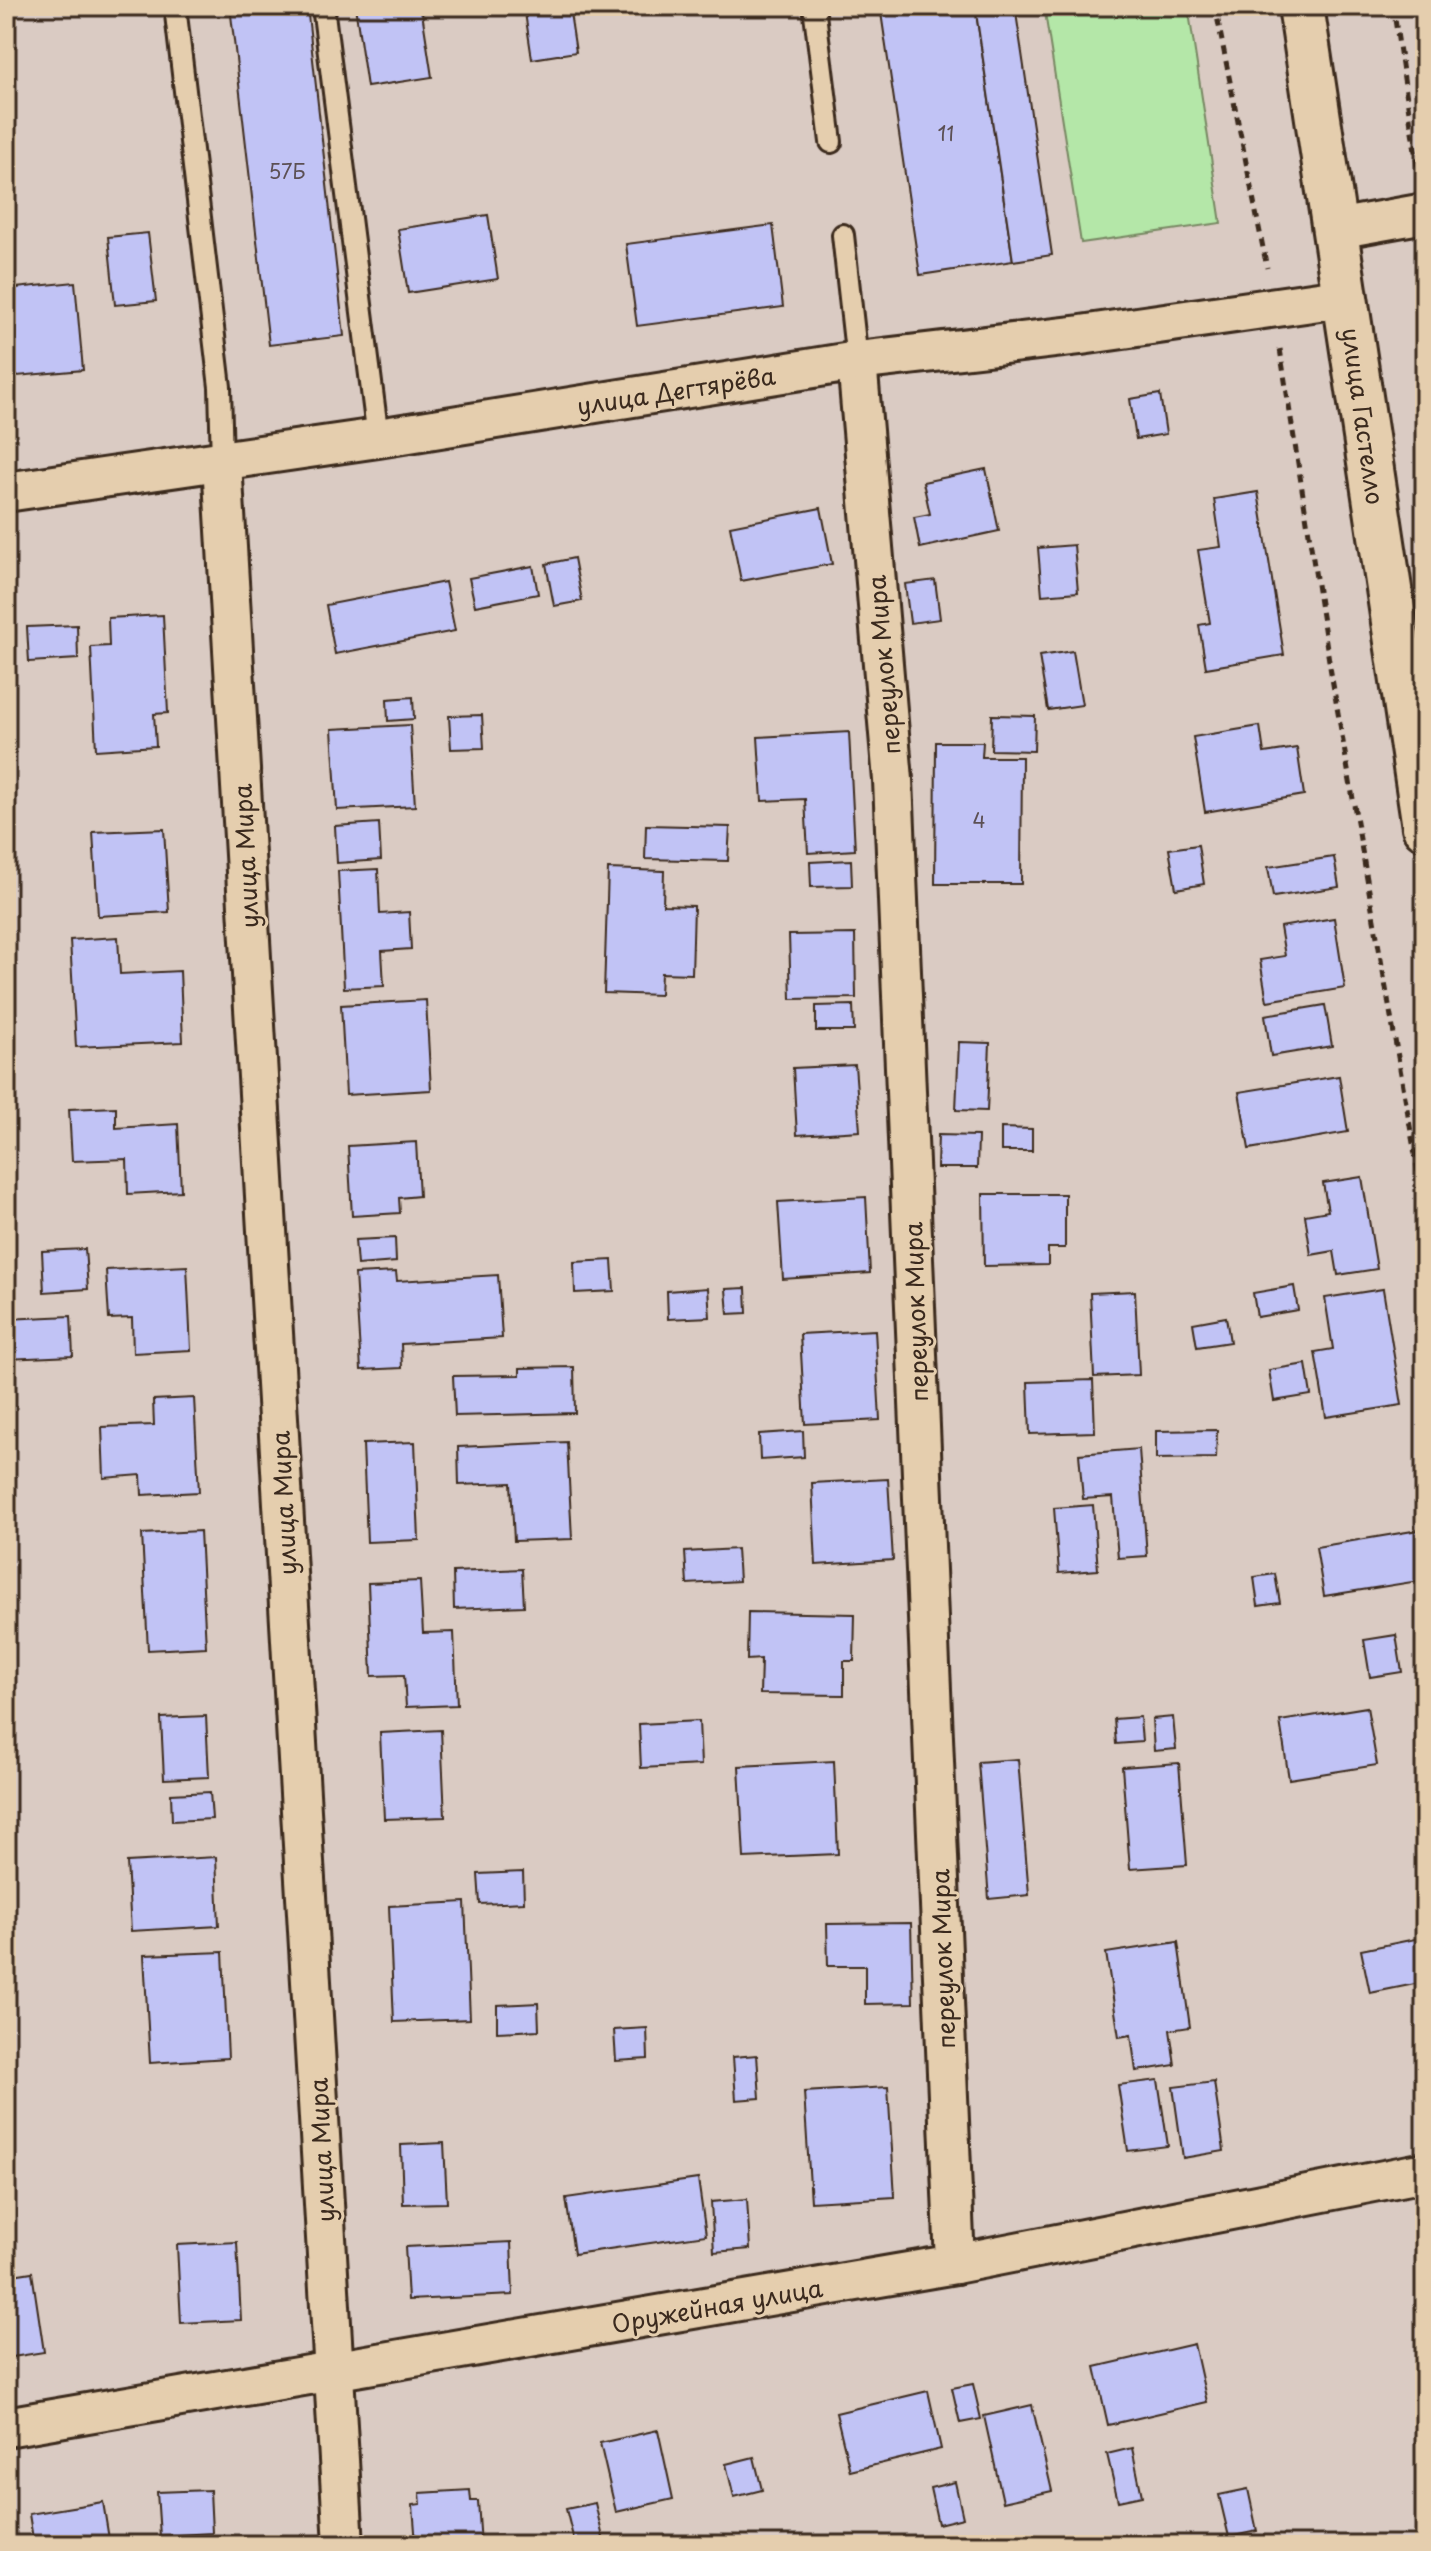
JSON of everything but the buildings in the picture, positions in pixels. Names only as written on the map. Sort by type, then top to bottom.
[{"type":"main road","name":"улица Гастелло","points":[[1301,6],[1425,827]]},
{"type":"street","points":[[1336,229],[1424,214]]},
{"type":"street","name":"улица Дегтярёва","points":[[6,492],[378,438],[857,361],[1347,297]]},
{"type":"street","name":"переулок Мира","points":[[857,361],[893,780],[955,2264]]},
{"type":"street","name":"улица Мира","points":[[222,462],[344,2545]]},
{"type":"street","name":"Оружейная улица","points":[[6,2427],[955,2264],[1425,2172]]},
{"type":"lane","points":[[175,6],[220,387],[222,462]]},
{"type":"lane","points":[[323,6],[378,438]]},
{"type":"lane","points":[[814,6],[831,142]]},
{"type":"lane","points":[[843,235],[857,361]]},
{"type":"path","points":[[1215,6],[1274,307],[1330,667],[1425,1212]]},
{"type":"path","points":[[1393,6],[1424,214]]},
{"type":"green space","points":[[1044,6],[1188,6],[1221,223],[1081,243]]}]
